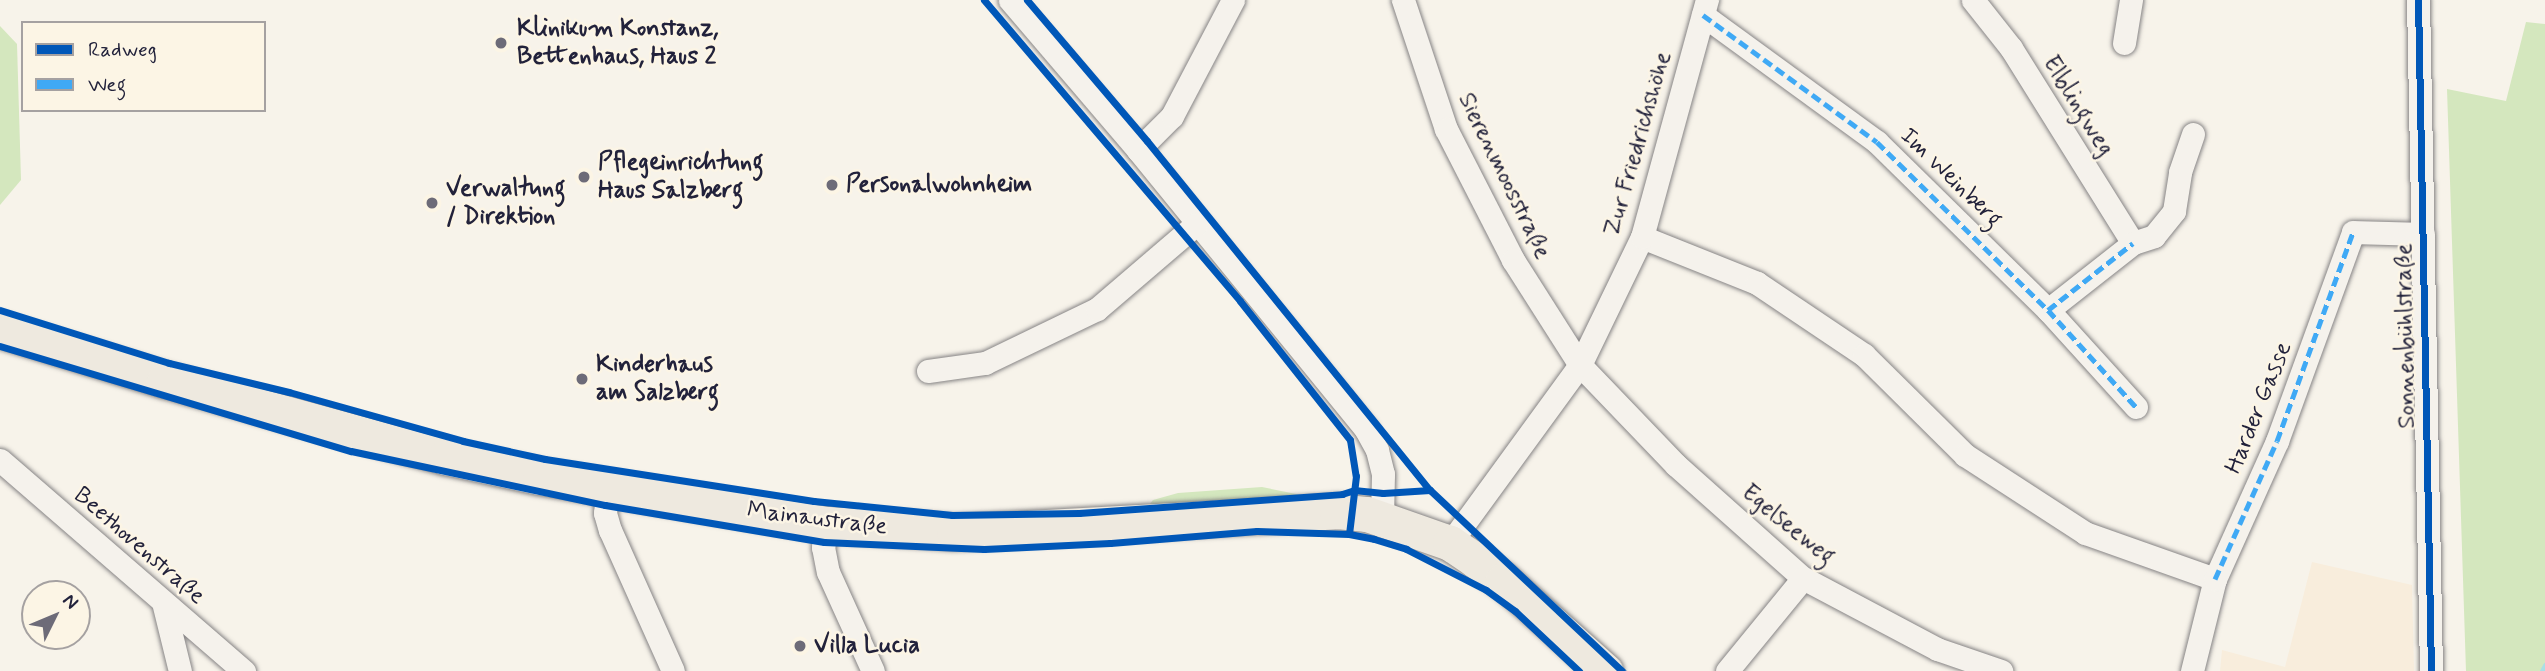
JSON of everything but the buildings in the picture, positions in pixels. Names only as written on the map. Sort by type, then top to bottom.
[{"type":"main road","name":"Mainaustraße","points":[[0,330],[177,384],[432,453],[540,478],[828,524],[954,532],[1337,511],[1382,518],[1450,543],[1503,580],[1605,671]]},
{"type":"street","points":[[1010,0],[1138,150],[1366,430],[1377,450],[1383,474],[1382,518]]},
{"type":"street","points":[[1138,150],[1172,116],[1233,0]]},
{"type":"street","name":"Sierenmoosstraße","points":[[1403,0],[1447,129],[1513,260],[1580,366]]},
{"type":"street","name":"Elblingweg","points":[[1973,0],[2011,48],[2133,243]]},
{"type":"street","points":[[2124,43],[2131,0]]},
{"type":"street","name":"Sonnenbühlstraße","points":[[2418,0],[2431,671]]},
{"type":"street","name":"Zur Friedrichshöhe","points":[[1450,543],[1580,366],[1642,237],[1705,8]]},
{"type":"street","name":"Im Weinberg","points":[[1705,8],[1877,142],[2048,310],[2136,407]]},
{"type":"street","points":[[2048,310],[2133,243],[2154,236],[2174,211],[2180,172],[2193,134]]},
{"type":"street","points":[[928,372],[985,363],[1097,309],[1196,224]]},
{"type":"street","name":"Harder Gasse","points":[[2192,671],[2215,579],[2277,441],[2353,232],[2423,234]]},
{"type":"street","points":[[1642,237],[1757,283],[1864,355],[1965,455],[2085,533],[2215,579]]},
{"type":"street","name":"Egelseeweg","points":[[1580,366],[1676,465],[1803,578],[1937,649],[2001,671]]},
{"type":"street","name":"Beethovenstraße","points":[[0,460],[244,671]]},
{"type":"street","points":[[608,488],[605,513],[610,530],[673,671]]},
{"type":"street","points":[[828,524],[823,547],[828,572],[873,671]]},
{"type":"street","points":[[1727,671],[1803,578]]},
{"type":"street","points":[[163,602],[180,671]]},
{"type":"shaded area","points":[[2312,562],[2412,585],[2414,671],[2220,671],[2222,650],[2285,667]]},
{"type":"green space","points":[[2526,22],[2545,24],[2545,671],[2466,671],[2447,89],[2506,101]]},
{"type":"green space","points":[[0,26],[17,44],[21,180],[0,205]]},
{"type":"green space","points":[[1262,487],[1301,495],[1149,505],[1153,500],[1178,493]]},
{"type":"waterway","points":[[2542,671],[2545,665]]},
{"type":"marked path","points":[[1703,15],[1877,142],[2048,310],[2136,407]]},
{"type":"marked path","points":[[2215,579],[2277,441],[2353,232]]},
{"type":"marked path","points":[[2048,310],[2133,243]]},
{"type":"cycle path","points":[[984,0],[1240,301],[1350,440],[1356,476],[1349,534]]},
{"type":"cycle path","points":[[1027,0],[1147,141],[1430,490],[1622,671]]},
{"type":"cycle path","points":[[2418,0],[2431,671]]},
{"type":"cycle path","points":[[0,310],[169,363],[289,392],[463,441],[545,459],[814,501],[952,515],[1079,513],[1342,494],[1354,490],[1383,493],[1430,490]]},
{"type":"cycle path","points":[[0,346],[351,451],[605,505],[824,542],[984,549],[1110,543],[1257,531],[1349,534],[1374,539],[1406,549],[1486,590],[1515,611],[1579,671]]},
{"type":"place","name":"Klinikum Konstanz, Bettenhaus, Haus 2","points":[[501,43]]},
{"type":"place","name":"Pflegeinrichtung Haus Salzberg","points":[[584,177]]},
{"type":"place","name":"Personalwohnheim","points":[[832,185]]},
{"type":"place","name":"Verwaltung / Direktion","points":[[432,203]]},
{"type":"place","name":"Kinderhaus am Salzberg","points":[[582,379]]},
{"type":"place","name":"Villa Lucia","points":[[800,646]]}]
